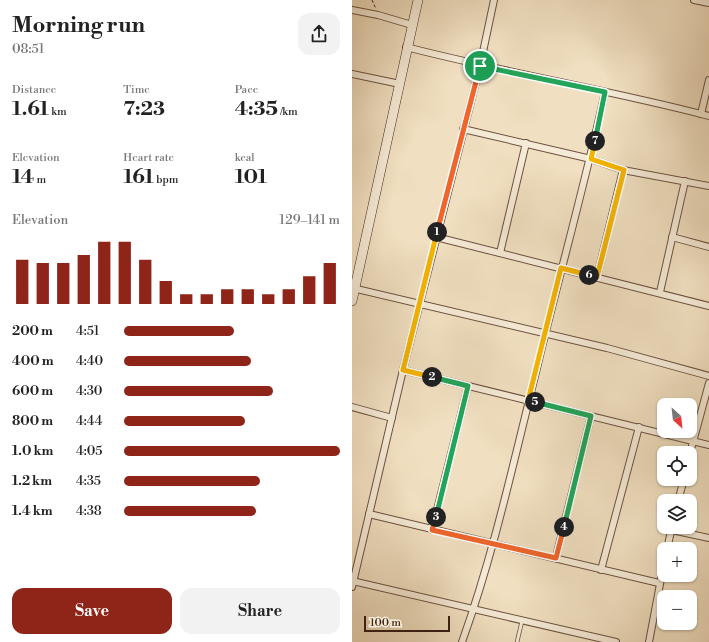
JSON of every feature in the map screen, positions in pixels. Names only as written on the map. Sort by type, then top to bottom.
[{"type":"street","points":[[352,301],[400,84],[406,47],[418,0]]},
{"type":"street","points":[[494,0],[480,66],[403,370],[352,583],[474,609],[616,642]]},
{"type":"street","points":[[694,0],[709,3]]},
{"type":"street","points":[[352,10],[378,15],[412,25]]},
{"type":"street","points":[[406,47],[480,66],[605,92],[709,116]]},
{"type":"street","points":[[352,74],[400,84]]},
{"type":"street","points":[[701,114],[709,80]]},
{"type":"street","points":[[462,642],[474,609],[493,544],[561,268],[591,159],[605,92]]},
{"type":"street","points":[[463,129],[591,159],[624,170],[709,186]]},
{"type":"street","points":[[500,253],[526,143]]},
{"type":"street","points":[[597,277],[624,170]]},
{"type":"street","points":[[660,292],[685,181]]},
{"type":"street","points":[[436,237],[660,292],[709,306]]},
{"type":"street","points":[[672,237],[709,247]]},
{"type":"street","points":[[354,288],[607,348],[709,376]]},
{"type":"street","points":[[403,370],[709,445]]},
{"type":"street","points":[[692,446],[709,383]]},
{"type":"street","points":[[432,530],[468,386]]},
{"type":"street","points":[[352,407],[392,418]]},
{"type":"street","points":[[556,558],[591,416]]},
{"type":"street","points":[[601,570],[639,427]]},
{"type":"street","points":[[369,514],[659,583],[649,642]]},
{"type":"street","points":[[694,534],[709,538]]},
{"type":"lane","points":[[517,642],[522,621]]},
{"type":"path","points":[[372,0],[378,15]]},
{"type":"route","points":[[480,66],[605,92],[591,159],[624,170],[597,277],[561,268],[528,401],[591,416],[556,558],[432,530],[468,386],[403,370],[480,66]]}]
